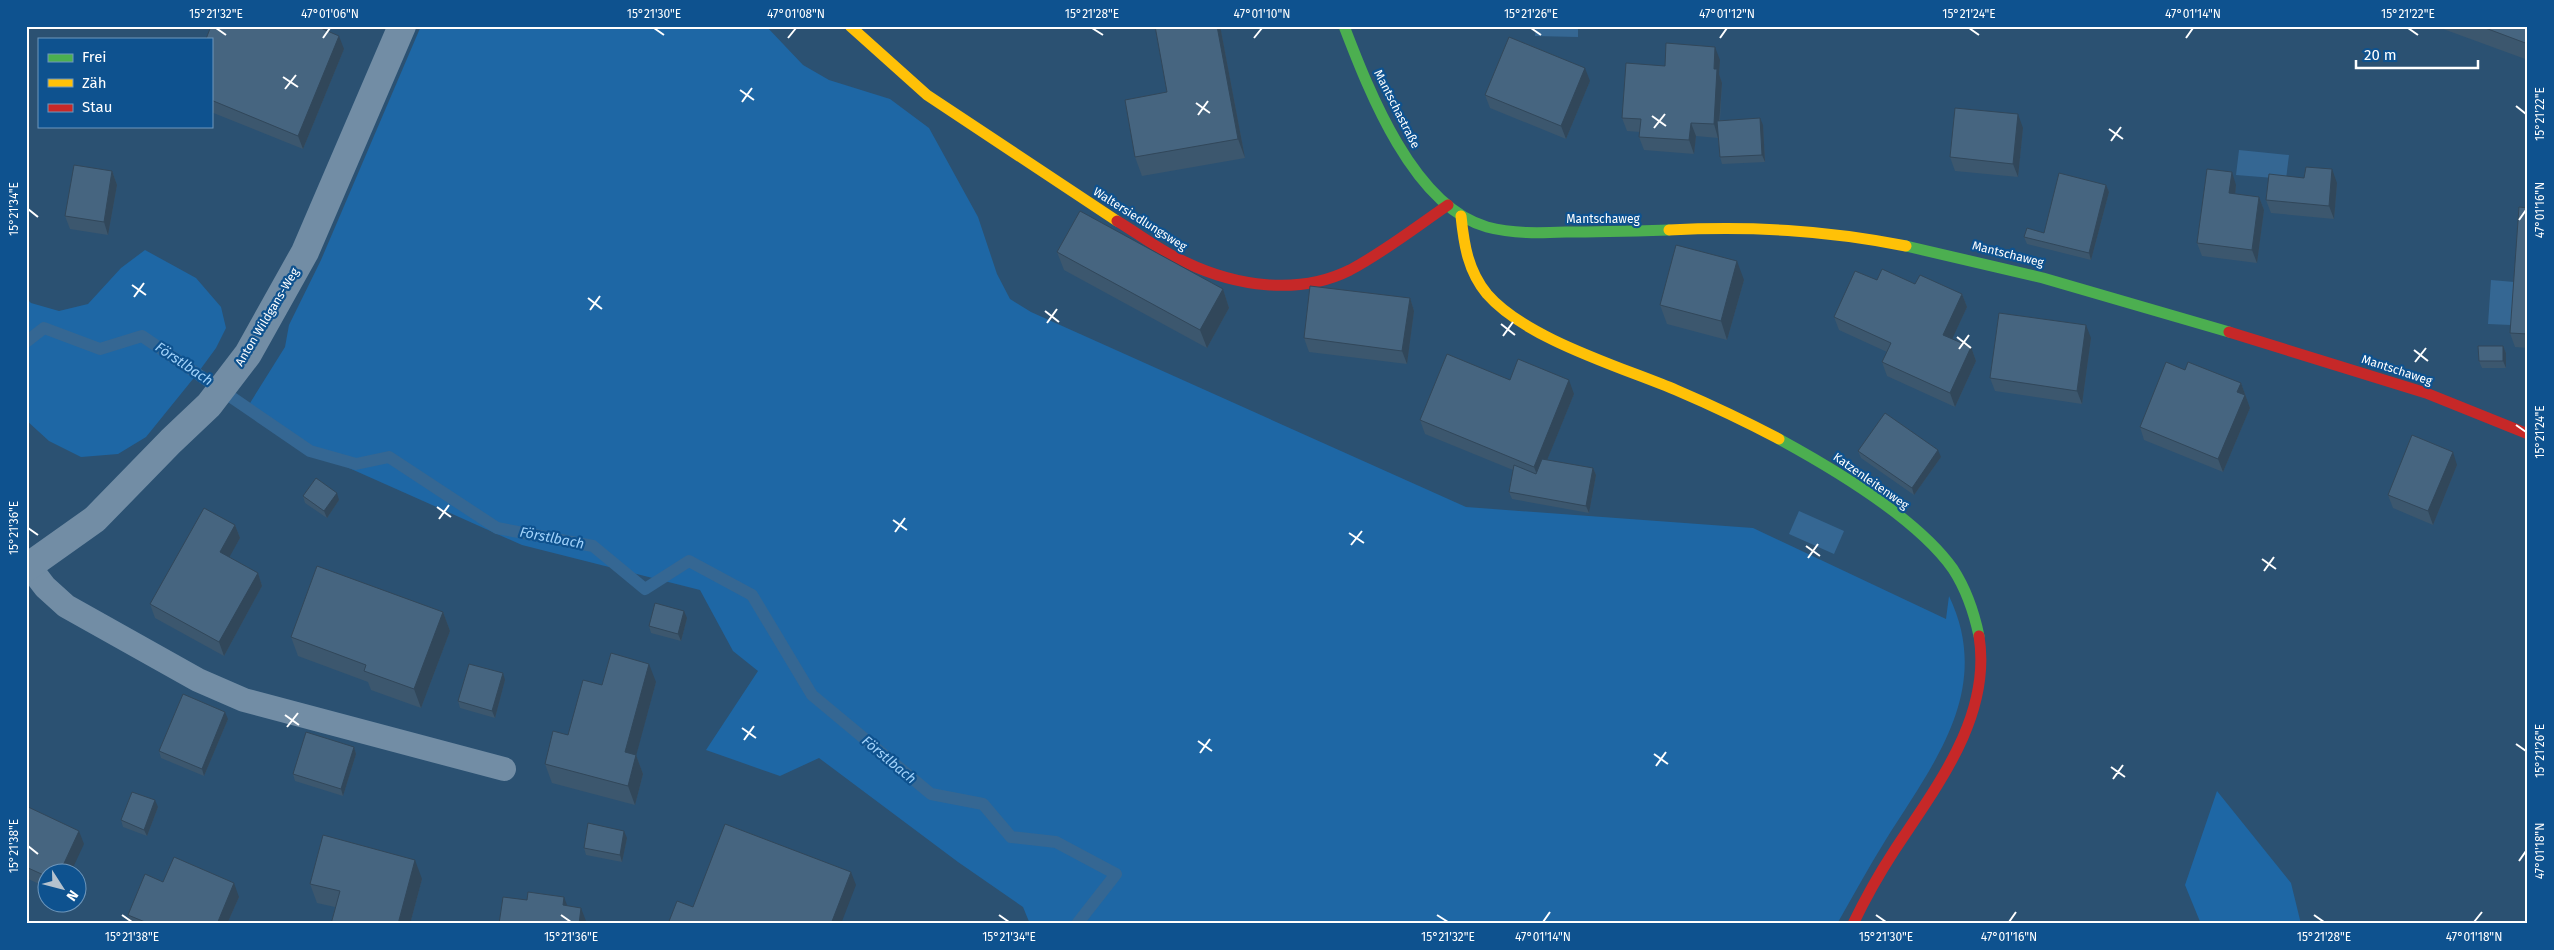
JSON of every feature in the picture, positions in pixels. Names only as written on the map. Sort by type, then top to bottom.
[{"type":"street","name":"Anton Wildgans-Weg","points":[[28,567],[95,519],[171,441],[209,406],[248,354],[305,252],[402,26]]},
{"type":"street","name":"Waltersiedlungsweg","points":[[850,26],[927,95],[1079,197],[1184,262],[1230,280],[1284,286],[1322,280],[1349,270],[1395,242],[1448,205]]},
{"type":"street","name":"Mantschastraße","points":[[1344,26],[1376,103],[1398,146],[1421,179],[1461,216]]},
{"type":"street","name":"Mantschaweg","points":[[1461,216],[1485,226],[1526,232],[1642,232],[1733,229],[1827,232],[1945,253],[2075,285],[2411,388],[2528,434]]},
{"type":"street","name":"Katzenleitenweg","points":[[1461,216],[1463,251],[1474,278],[1497,305],[1543,335],[1678,391],[1770,435],[1827,466],[1873,497],[1919,533],[1953,570],[1971,604],[1980,642],[1981,679],[1975,704],[1966,728],[1940,780],[1870,889],[1853,924]]},
{"type":"lane","points":[[28,567],[45,587],[66,606],[198,680],[244,700],[504,769]]},
{"type":"shaded area","points":[[421,26],[766,26],[803,65],[829,80],[890,99],[929,128],[978,217],[997,274],[1010,299],[1031,312],[1466,507],[1753,528],[1946,619],[1949,596],[1961,630],[1965,663],[1961,695],[1952,725],[1922,783],[1873,861],[1837,924],[1030,924],[1023,907],[958,862],[819,758],[780,776],[706,750],[758,671],[733,651],[700,590],[522,545],[349,468],[255,419],[245,411],[285,347],[289,325],[321,260]]},
{"type":"shaded area","points":[[1536,26],[1578,26],[1578,37],[1535,36]]},
{"type":"shaded area","points":[[2239,150],[2289,155],[2286,179],[2236,175]]},
{"type":"shaded area","points":[[145,250],[196,278],[221,307],[226,328],[216,348],[197,374],[146,437],[118,454],[81,457],[49,441],[26,420],[26,298],[31,303],[59,311],[88,304],[121,268]]},
{"type":"shaded area","points":[[2491,280],[2514,282],[2511,325],[2488,324]]},
{"type":"shaded area","points":[[1799,511],[1844,531],[1834,554],[1789,534]]},
{"type":"shaded area","points":[[2217,791],[2291,883],[2301,924],[2201,924],[2185,885]]},
{"type":"building","points":[[211,26],[316,26],[339,36],[298,136],[212,100],[212,38],[206,38]]},
{"type":"building","points":[[1155,26],[1217,26],[1238,139],[1135,157],[1125,100],[1167,92]]},
{"type":"building","points":[[2480,26],[2528,26],[2528,44]]},
{"type":"building","points":[[1509,37],[1585,68],[1561,126],[1485,95]]},
{"type":"building","points":[[1666,43],[1715,47],[1714,69],[1717,69],[1714,124],[1691,123],[1689,140],[1639,137],[1641,119],[1622,118],[1626,63],[1665,66]]},
{"type":"building","points":[[1955,108],[2018,114],[2013,164],[1950,157]]},
{"type":"building","points":[[1760,118],[1762,155],[1720,157],[1717,121]]},
{"type":"building","points":[[74,165],[112,171],[104,222],[65,216]]},
{"type":"building","points":[[2306,167],[2332,169],[2329,206],[2266,200],[2269,174],[2304,178]]},
{"type":"building","points":[[2207,169],[2232,172],[2229,193],[2259,197],[2252,250],[2197,243]]},
{"type":"building","points":[[2059,173],[2106,185],[2089,253],[2024,237],[2027,228],[2044,233]]},
{"type":"building","points":[[2519,207],[2528,208],[2528,334],[2510,333]]},
{"type":"building","points":[[1080,211],[1223,289],[1200,330],[1057,252]]},
{"type":"building","points":[[1676,245],[1737,261],[1721,321],[1660,305]]},
{"type":"building","points":[[1882,269],[1915,284],[1920,275],[1962,294],[1943,335],[1971,347],[1950,393],[1882,362],[1891,343],[1834,317],[1855,271],[1877,280]]},
{"type":"building","points":[[1310,286],[1410,298],[1402,351],[1304,338]]},
{"type":"building","points":[[1999,313],[2086,325],[2077,391],[1990,378]]},
{"type":"building","points":[[2478,346],[2503,346],[2503,361],[2479,361]]},
{"type":"building","points":[[1447,354],[1510,380],[1518,359],[1569,380],[1534,467],[1420,420]]},
{"type":"building","points":[[2166,362],[2185,370],[2188,362],[2241,383],[2237,392],[2245,395],[2218,459],[2140,427]]},
{"type":"building","points":[[1885,413],[1938,450],[1912,488],[1858,451]]},
{"type":"building","points":[[2412,435],[2453,452],[2428,511],[2388,495]]},
{"type":"building","points":[[1542,459],[1593,468],[1586,506],[1509,492],[1514,465],[1536,474]]},
{"type":"building","points":[[316,478],[337,493],[324,511],[303,496]]},
{"type":"building","points":[[204,508],[235,525],[220,552],[258,573],[219,642],[150,604]]},
{"type":"building","points":[[317,566],[443,612],[414,689],[364,671],[366,665],[291,637]]},
{"type":"building","points":[[655,603],[684,611],[678,634],[649,626]]},
{"type":"building","points":[[611,653],[649,664],[625,752],[636,755],[628,786],[545,764],[553,731],[568,735],[583,680],[602,685]]},
{"type":"building","points":[[469,664],[503,673],[492,711],[458,701]]},
{"type":"building","points":[[183,694],[225,712],[202,769],[159,751]]},
{"type":"building","points":[[306,732],[354,747],[341,789],[293,774]]},
{"type":"building","points":[[132,792],[155,800],[144,830],[121,820]]},
{"type":"building","points":[[26,806],[79,831],[65,862],[38,862],[38,872],[26,867]]},
{"type":"building","points":[[588,823],[624,831],[620,855],[584,848]]},
{"type":"building","points":[[725,824],[851,872],[831,924],[776,924],[772,922],[771,924],[668,924],[677,901],[693,907]]},
{"type":"building","points":[[323,835],[415,860],[398,924],[331,924],[340,891],[310,884]]},
{"type":"building","points":[[174,857],[234,883],[217,924],[145,924],[145,922],[128,915],[145,874],[163,882]]},
{"type":"building","points":[[528,892],[564,897],[563,905],[581,908],[579,924],[499,924],[503,897],[527,900]]},
{"type":"waterway","name":"Förstlbach","points":[[26,342],[44,328],[100,349],[142,336],[310,451],[356,464],[389,457],[497,528],[593,546],[645,589],[689,561],[752,595],[812,695],[931,794],[983,804],[1011,837],[1056,842],[1116,874],[1077,924]]},
{"type":"traffic: fast","points":[[1344,26],[1366,82],[1397,143],[1416,171],[1437,196],[1461,215],[1487,227],[1517,232],[1669,230]]},
{"type":"traffic: fast","points":[[1906,246],[2043,278],[2229,332]]},
{"type":"traffic: fast","points":[[1779,439],[1849,480],[1897,513],[1918,531],[1953,569],[1966,593],[1979,636]]},
{"type":"traffic: slow","points":[[850,26],[927,95],[1117,221]]},
{"type":"traffic: slow","points":[[1461,216],[1468,257],[1475,276],[1487,294],[1504,310],[1525,325],[1575,350],[1689,396],[1779,439]]},
{"type":"traffic: slow","points":[[1669,230],[1788,230],[1846,236],[1906,246]]},
{"type":"traffic: jam","points":[[1117,221],[1168,253],[1204,270],[1245,282],[1288,285],[1330,278],[1350,270],[1388,247],[1448,205]]},
{"type":"traffic: jam","points":[[2229,332],[2426,393],[2528,434]]},
{"type":"traffic: jam","points":[[1853,924],[1883,869],[1943,776],[1969,723],[1977,695],[1981,666],[1979,636]]}]
